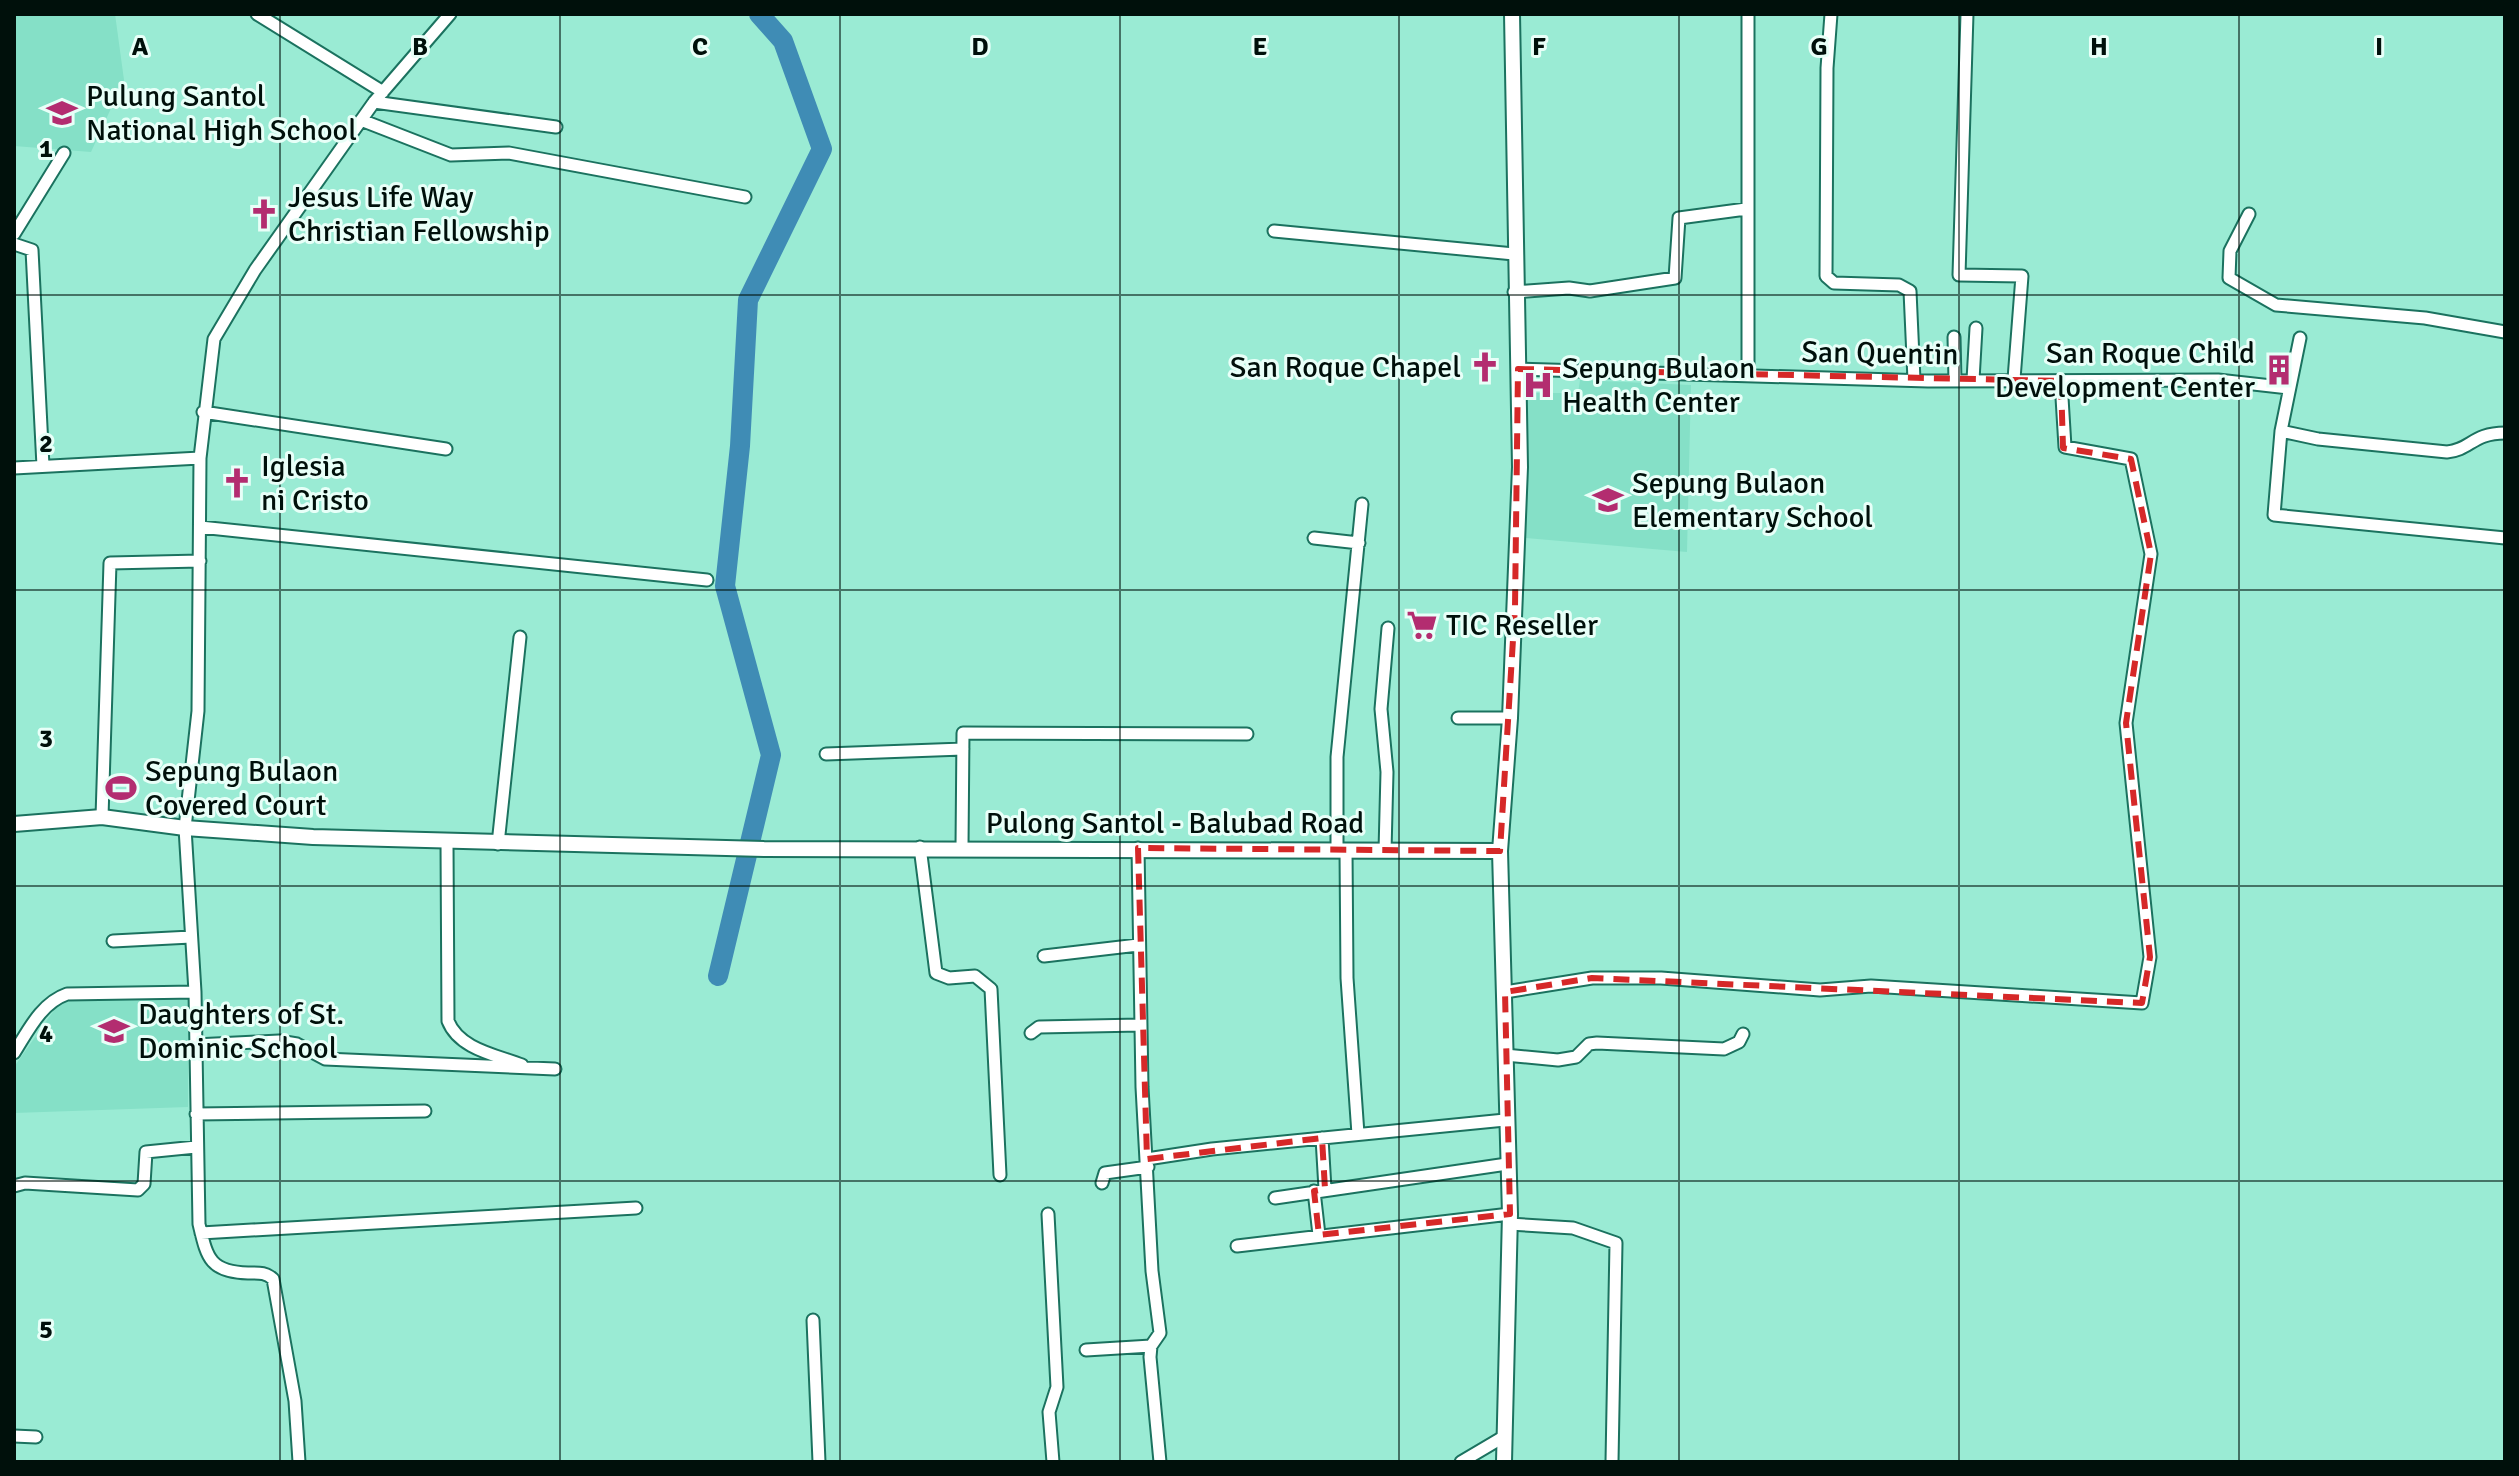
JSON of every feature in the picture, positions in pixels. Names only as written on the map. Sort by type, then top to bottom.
[{"type":"street","points":[[257,14],[383,92]]},
{"type":"street","points":[[299,1462],[295,1401],[273,1279],[264,1273],[232,1273],[214,1265],[204,1250],[201,1233],[196,1147],[195,992],[185,828],[198,711],[203,412],[217,329],[374,102],[450,14]]},
{"type":"street","points":[[1504,1462],[1509,1219],[1500,851],[1510,718],[1520,467],[1514,292],[1512,14]]},
{"type":"street","points":[[1748,14],[1748,374]]},
{"type":"street","points":[[1831,14],[1827,68],[1826,276],[1834,283],[1899,285],[1910,291],[1914,380]]},
{"type":"street","points":[[1967,14],[1959,275],[2022,276],[2014,379]]},
{"type":"street","points":[[374,102],[556,127]]},
{"type":"street","points":[[361,120],[451,155],[509,153],[745,197]]},
{"type":"street","points":[[14,234],[64,153]]},
{"type":"street","points":[[1514,292],[1569,288],[1590,291],[1675,278],[1679,218],[1746,209]]},
{"type":"street","points":[[2249,214],[2230,251],[2229,278],[2276,305],[2425,318],[2505,332]]},
{"type":"street","points":[[1274,231],[1514,254]]},
{"type":"street","points":[[14,244],[32,250],[43,466]]},
{"type":"street","points":[[1973,380],[1976,328]]},
{"type":"street","points":[[1954,337],[1955,381]]},
{"type":"street","points":[[2300,338],[2281,431],[2272,510],[2279,518],[2505,538]]},
{"type":"street","name":"San Quentin","points":[[1518,369],[1955,381],[2218,380],[2289,388]]},
{"type":"street","points":[[1505,992],[1592,978],[1661,978],[1820,990],[1871,986],[2142,1003],[2150,957],[2126,723],[2151,554],[2131,459],[2065,447],[2061,381]]},
{"type":"street","points":[[203,412],[446,449]]},
{"type":"street","points":[[2281,431],[2318,439],[2447,452],[2457,451],[2478,436],[2505,433]]},
{"type":"street","points":[[14,468],[200,458]]},
{"type":"street","points":[[1358,1134],[1337,757],[1362,504]]},
{"type":"street","points":[[200,527],[707,580]]},
{"type":"street","points":[[1314,538],[1359,543]]},
{"type":"street","points":[[102,817],[110,563],[200,561]]},
{"type":"street","points":[[1385,851],[1387,772],[1381,709],[1388,628]]},
{"type":"street","points":[[498,844],[520,637]]},
{"type":"street","points":[[1458,718],[1510,718]]},
{"type":"street","points":[[962,847],[963,733],[1247,734]]},
{"type":"street","points":[[826,754],[963,749]]},
{"type":"street","name":"Pulong Santol - Balubad Road","points":[[14,824],[102,817],[185,828],[447,843],[764,849],[962,847],[1500,851]]},
{"type":"street","points":[[447,843],[448,1021],[453,1034],[530,1068]]},
{"type":"street","points":[[920,847],[936,973],[949,978],[975,976],[991,989],[1000,1175]]},
{"type":"street","points":[[1138,848],[1140,1025],[1152,1271],[1160,1333],[1151,1346],[1160,1462]]},
{"type":"street","points":[[113,941],[191,937]]},
{"type":"street","points":[[1044,956],[1138,945]]},
{"type":"street","points":[[14,1053],[43,1009],[55,998],[67,994],[195,992]]},
{"type":"street","points":[[1031,1033],[1039,1027],[1140,1025]]},
{"type":"street","points":[[1505,1055],[1558,1060],[1576,1057],[1589,1044],[1597,1043],[1724,1049],[1739,1042],[1743,1034]]},
{"type":"street","points":[[195,1045],[279,1041],[297,1044],[325,1059],[555,1069]]},
{"type":"street","points":[[196,1114],[425,1111]]},
{"type":"street","points":[[1102,1183],[1105,1173],[1148,1163],[1322,1138],[1505,1120]]},
{"type":"street","points":[[1319,1235],[1322,1138]]},
{"type":"street","points":[[14,1186],[25,1183],[138,1190],[144,1184],[146,1152],[196,1147]]},
{"type":"street","points":[[1275,1198],[1507,1164]]},
{"type":"street","points":[[201,1233],[636,1208]]},
{"type":"street","points":[[1048,1214],[1057,1387],[1049,1412],[1053,1462]]},
{"type":"street","points":[[1237,1246],[1295,1242],[1319,1235],[1509,1219],[1573,1228],[1616,1243],[1612,1462]]},
{"type":"street","points":[[813,1320],[819,1462]]},
{"type":"street","points":[[1086,1350],[1151,1346]]},
{"type":"street","points":[[14,1436],[36,1437]]},
{"type":"street","points":[[1461,1462],[1505,1436]]},
{"type":"highlighted area","points":[[1518,369],[2061,381],[2063,448],[2131,459],[2151,554],[2126,723],[2150,957],[2142,1003],[1661,978],[1592,978],[1505,992],[1510,1214],[1319,1235],[1314,1191],[1325,1189],[1322,1138],[1147,1159],[1138,848],[1500,851],[1515,607]]},
{"type":"shaded area","name":"Pulung Santol National High School","points":[[14,14],[115,14],[124,80],[91,152],[14,146]]},
{"type":"shaded area","name":"Sepung Bulaon Elementary School","points":[[1580,380],[1691,385],[1687,552],[1526,538],[1525,393],[1578,393]]},
{"type":"shaded area","name":"Daughters of St. Dominic School","points":[[188,995],[188,1107],[14,1113],[14,1067],[64,996]]},
{"type":"waterway","points":[[718,976],[771,755],[725,586],[740,446],[748,300],[822,149],[783,41],[759,14]]},
{"type":"place","name":"Pulung Santol National High School","points":[[62,113]]},
{"type":"place","name":"Jesus Life Way Christian Fellowship","points":[[264,214]]},
{"type":"place","name":"San Roque Chapel","points":[[1485,367]]},
{"type":"place","name":"San Roque Child Development Center","points":[[2279,370]]},
{"type":"place","name":"Sepung Bulaon Health Center","points":[[1538,385]]},
{"type":"place","name":"Iglesia ni Cristo","points":[[237,483]]},
{"type":"place","name":"Sepung Bulaon Elementary School","points":[[1608,500]]},
{"type":"place","name":"TIC Reseller","points":[[1422,625]]},
{"type":"place","name":"Sepung Bulaon Covered Court","points":[[121,788]]},
{"type":"place","name":"Daughters of St. Dominic School","points":[[114,1031]]}]
